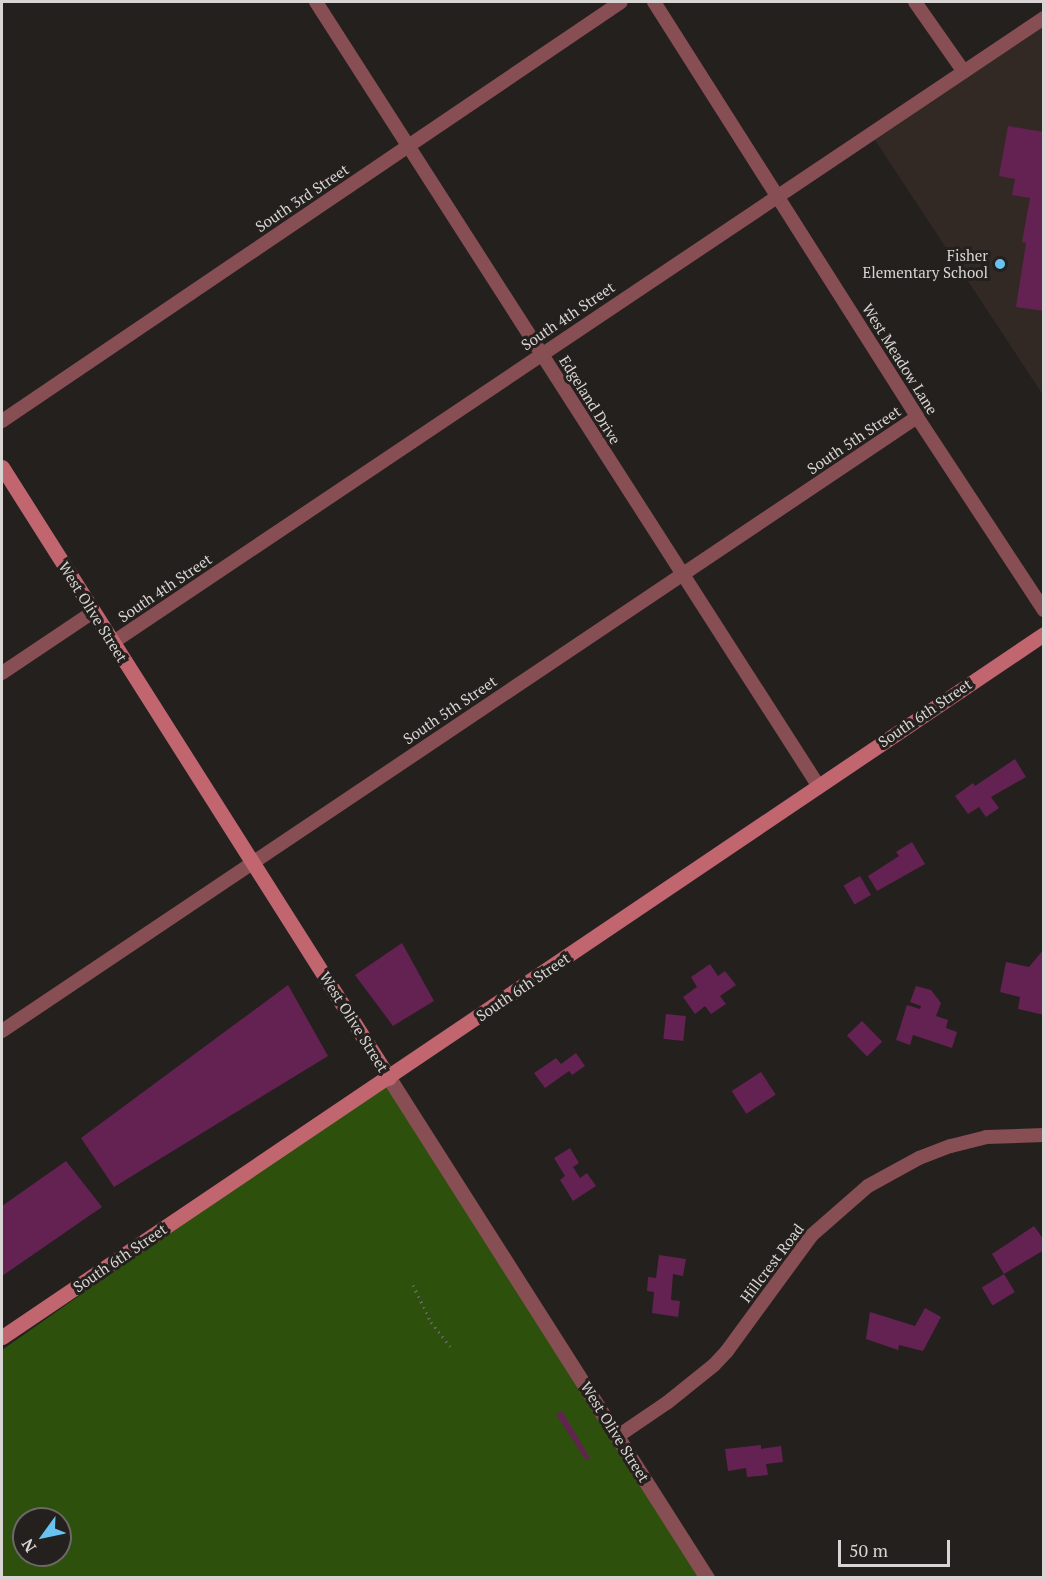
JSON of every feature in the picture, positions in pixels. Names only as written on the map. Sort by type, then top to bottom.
[{"type":"main road","name":"West Olive Street","points":[[2,466],[112,644],[389,1078]]},
{"type":"main road","name":"South 6th Street","points":[[2,1337],[1044,634]]},
{"type":"street","name":"Edgeland Drive","points":[[316,2],[818,785]]},
{"type":"street","name":"South 3rd Street","points":[[2,422],[621,2]]},
{"type":"street","name":"West Meadow Lane","points":[[654,2],[917,417],[1044,610]]},
{"type":"street","points":[[915,2],[964,72]]},
{"type":"street","name":"South 4th Street","points":[[112,644],[1044,18]]},
{"type":"street","name":"South 5th Street","points":[[2,1031],[917,417]]},
{"type":"street","name":"South 4th Street","points":[[2,673],[93,612]]},
{"type":"street","name":"West Olive Street","points":[[389,1078],[707,1578]]},
{"type":"street","name":"Hillcrest Road","points":[[618,1436],[668,1402],[714,1365],[727,1351],[812,1235],[868,1186],[919,1158],[951,1146],[986,1137],[1044,1135]]},
{"type":"path","points":[[413,1284],[431,1322],[450,1346]]},
{"type":"shaded area","name":"Fisher Elementary School","points":[[1043,18],[1043,395],[871,134]]},
{"type":"green space","points":[[389,1078],[707,1577],[2,1577],[2,1350]]},
{"type":"building","points":[[1008,126],[1044,132],[1044,311],[1016,307],[1026,243],[1022,242],[1030,198],[1012,195],[1015,179],[999,176]]},
{"type":"building","points":[[1015,759],[1026,777],[991,797],[999,808],[986,817],[979,807],[968,814],[955,796],[973,783],[975,786]]},
{"type":"building","points":[[912,842],[925,864],[877,891],[868,876],[899,856],[896,852]]},
{"type":"building","points":[[860,876],[871,895],[855,905],[844,886]]},
{"type":"building","points":[[402,943],[434,1001],[393,1026],[355,975]]},
{"type":"building","points":[[1044,949],[1044,1015],[1018,1009],[1020,997],[1000,992],[1006,962],[1029,967]]},
{"type":"building","points":[[710,964],[718,976],[725,971],[736,985],[720,996],[726,1004],[711,1014],[705,1006],[695,1014],[683,997],[697,987],[691,977]]},
{"type":"building","points":[[288,985],[328,1056],[114,1187],[81,1138]]},
{"type":"building","points":[[916,986],[931,990],[941,1003],[936,1016],[948,1020],[946,1028],[957,1032],[952,1048],[913,1035],[910,1045],[896,1040],[907,1005],[920,1009],[921,1006],[910,1002]]},
{"type":"building","points":[[666,1014],[686,1016],[683,1041],[663,1039]]},
{"type":"building","points":[[862,1021],[882,1042],[867,1056],[847,1036]]},
{"type":"building","points":[[576,1053],[585,1066],[572,1075],[569,1071],[545,1088],[534,1073],[556,1058],[561,1064]]},
{"type":"building","points":[[761,1072],[776,1095],[746,1114],[732,1091]]},
{"type":"building","points":[[570,1148],[579,1163],[573,1167],[580,1178],[587,1173],[596,1186],[573,1201],[560,1180],[565,1176],[554,1158]]},
{"type":"building","points":[[66,1161],[102,1207],[2,1276],[2,1206]]},
{"type":"building","points":[[1034,1226],[1044,1240],[1044,1250],[1004,1274],[992,1254]]},
{"type":"building","points":[[659,1255],[686,1259],[683,1276],[673,1274],[671,1300],[680,1301],[678,1317],[652,1313],[654,1292],[647,1291],[648,1277],[656,1278]]},
{"type":"building","points":[[1004,1274],[1015,1292],[993,1305],[982,1287]]},
{"type":"building","points":[[925,1308],[941,1317],[923,1351],[899,1345],[898,1350],[866,1339],[870,1312],[915,1326]]},
{"type":"building","points":[[562,1411],[590,1458],[586,1460],[556,1414]]},
{"type":"building","points":[[761,1445],[761,1449],[781,1446],[783,1462],[766,1464],[768,1475],[747,1477],[746,1468],[728,1471],[725,1449]]},
{"type":"place","name":"Fisher Elementary School","points":[[1000,264]]}]
